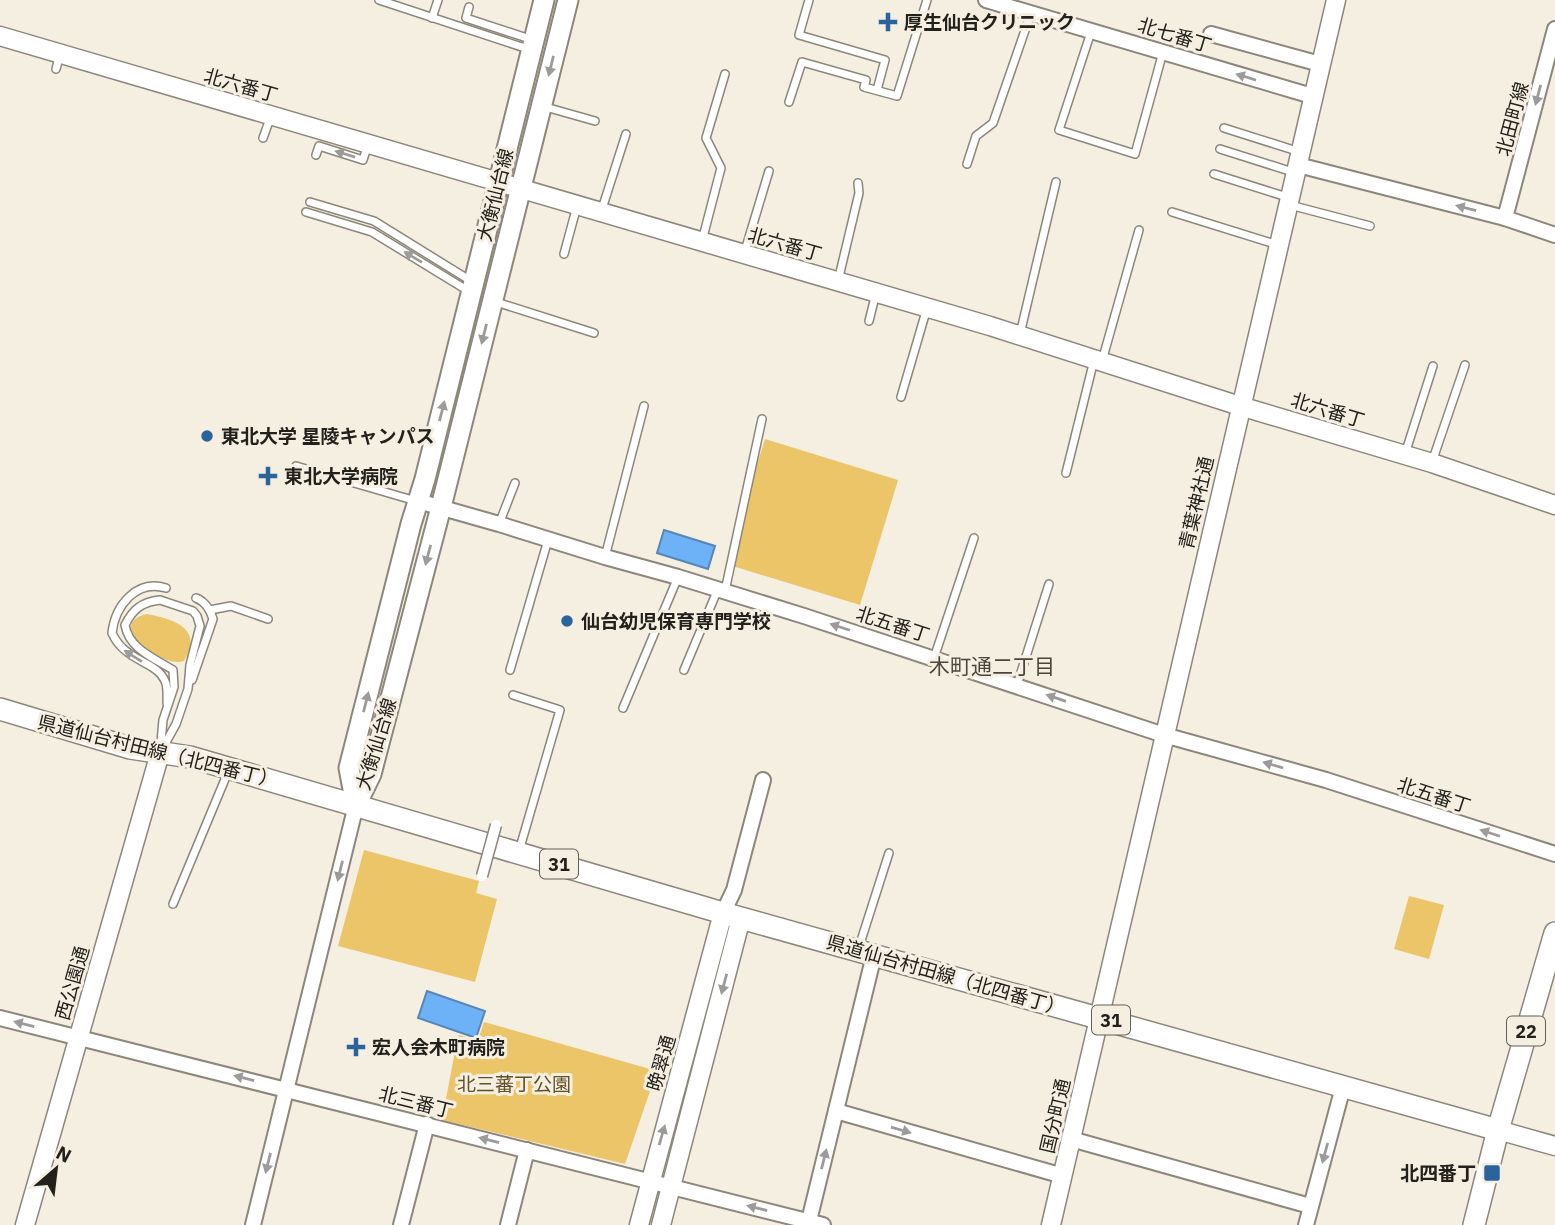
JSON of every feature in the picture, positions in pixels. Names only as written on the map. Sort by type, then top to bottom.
[{"type":"main road","name":"大衡仙台線","points":[[356,804],[349,768],[544,0]]},
{"type":"main road","name":"大衡仙台線","points":[[356,804],[371,774],[568,0]]},
{"type":"main road","name":"県道仙台村田線（北四番丁）","points":[[0,709],[130,748],[190,757],[230,768],[732,915],[1498,1130]]},
{"type":"main road","name":"22","points":[[1474,1225],[1498,1130],[1555,933]]},
{"type":"street","name":"北七番丁","points":[[986,0],[1004,2],[1031,13],[1312,96]]},
{"type":"street","name":"青葉神社通","points":[[1099,1017],[1336,0]]},
{"type":"street","name":"北田町線","points":[[1505,218],[1555,29]]},
{"type":"street","points":[[1211,34],[1320,64]]},
{"type":"street","name":"北六番丁","points":[[0,36],[58,61],[271,115],[1020,335],[1241,406],[1432,463],[1555,505]]},
{"type":"street","points":[[1298,163],[1505,218],[1555,235]]},
{"type":"street","name":"北五番丁","points":[[418,501],[721,590],[1164,735],[1326,780],[1555,854]]},
{"type":"street","name":"西公園通","points":[[25,1225],[160,754]]},
{"type":"street","points":[[661,1225],[732,915],[734,890],[762,780]]},
{"type":"street","points":[[253,1225],[356,804]]},
{"type":"street","points":[[482,876],[496,825]]},
{"type":"street","name":"晩翠通","points":[[639,1225],[649,1182],[732,915]]},
{"type":"street","points":[[813,1224],[866,953]]},
{"type":"street","name":"国分町通","points":[[1051,1225],[1099,1017]]},
{"type":"street","name":"北三番丁","points":[[0,1018],[286,1088],[813,1224]]},
{"type":"street","points":[[1306,1225],[1343,1087]]},
{"type":"street","points":[[836,1111],[1063,1176]]},
{"type":"street","points":[[401,1225],[427,1124]]},
{"type":"street","points":[[1498,1130],[1555,1146]]},
{"type":"street","points":[[1072,1139],[1310,1206]]},
{"type":"street","points":[[508,1225],[527,1150]]},
{"type":"lane","points":[[379,0],[432,18],[533,45]]},
{"type":"lane","points":[[432,18],[438,0]]},
{"type":"lane","points":[[809,0],[799,35],[885,60],[877,90]]},
{"type":"lane","points":[[789,102],[802,62],[866,80],[864,87],[897,96],[927,0]]},
{"type":"lane","points":[[469,7],[466,18],[533,45]]},
{"type":"lane","points":[[967,164],[976,136],[993,122],[1031,13]]},
{"type":"lane","points":[[1092,30],[1059,130],[1135,154],[1163,51]]},
{"type":"lane","points":[[701,242],[721,168],[706,138],[724,74]]},
{"type":"lane","points":[[541,106],[595,121]]},
{"type":"lane","points":[[264,138],[271,115]]},
{"type":"lane","points":[[1224,128],[1298,163]]},
{"type":"lane","points":[[601,213],[626,134]]},
{"type":"lane","points":[[316,155],[319,146],[363,160],[369,144]]},
{"type":"lane","points":[[1220,149],[1298,163]]},
{"type":"lane","points":[[744,254],[769,171]]},
{"type":"lane","points":[[1214,174],[1370,226]]},
{"type":"lane","points":[[1020,335],[1056,182]]},
{"type":"lane","points":[[838,281],[855,217],[858,183]]},
{"type":"lane","points":[[310,201],[374,222],[472,287]]},
{"type":"lane","points":[[564,254],[577,206]]},
{"type":"lane","points":[[306,212],[372,232],[472,287]]},
{"type":"lane","points":[[1172,212],[1279,245]]},
{"type":"lane","points":[[1066,473],[1139,230]]},
{"type":"lane","points":[[869,321],[876,292]]},
{"type":"lane","points":[[492,301],[594,333]]},
{"type":"lane","points":[[901,397],[927,307]]},
{"type":"lane","points":[[1432,463],[1465,365]]},
{"type":"lane","points":[[1405,455],[1433,366]]},
{"type":"lane","points":[[605,557],[644,407]]},
{"type":"lane","points":[[684,670],[721,590],[762,419]]},
{"type":"lane","points":[[296,466],[418,501]]},
{"type":"lane","points":[[499,524],[515,483]]},
{"type":"lane","points":[[934,658],[974,538]]},
{"type":"lane","points":[[510,670],[548,540]]},
{"type":"lane","points":[[623,708],[678,577]]},
{"type":"lane","points":[[1017,685],[1049,584]]},
{"type":"lane","points":[[166,588],[148,587],[126,598],[113,620],[112,633],[126,653],[158,671],[166,681],[167,707]]},
{"type":"lane","points":[[160,754],[176,724],[213,620],[210,610],[196,598]]},
{"type":"lane","points":[[160,754],[163,720],[174,687],[173,670],[138,649],[127,637],[125,625],[130,615],[147,601],[160,600],[193,611],[197,616],[200,626],[190,665],[188,689]]},
{"type":"lane","points":[[210,610],[231,606],[268,620]]},
{"type":"lane","points":[[513,695],[560,710],[519,852]]},
{"type":"lane","points":[[173,904],[230,768]]},
{"type":"lane","points":[[866,953],[889,853]]},
{"type":"green space","points":[[765,439],[898,480],[860,605],[726,564]]},
{"type":"green space","points":[[147,614],[176,623],[188,633],[189,650],[184,661],[162,658],[147,649],[131,633],[132,623]]},
{"type":"green space","points":[[364,850],[479,881],[476,893],[497,899],[475,982],[338,946]]},
{"type":"green space","points":[[1409,896],[1444,905],[1429,959],[1394,949]]},
{"type":"green space","name":"北三蕃丁公園","points":[[484,1022],[657,1071],[625,1164],[442,1120],[458,1035],[478,1040]]},
{"type":"water","points":[[664,530],[715,546],[708,569],[657,553]]},
{"type":"water","points":[[427,991],[485,1011],[476,1038],[418,1018]]},
{"type":"place","name":"厚生仙台クリニック","points":[[888,22]]},
{"type":"place","name":"東北大学 星陵キャンパス","points":[[207,436]]},
{"type":"place","name":"東北大学病院","points":[[268,476]]},
{"type":"place","name":"仙台幼児保育専門学校","points":[[567,621]]},
{"type":"place","name":"宏人会木町病院","points":[[356,1047]]},
{"type":"place","name":"北四番丁","points":[[1492,1173]]},
{"type":"district","name":"木町通二丁目","points":[[992,666]]}]
